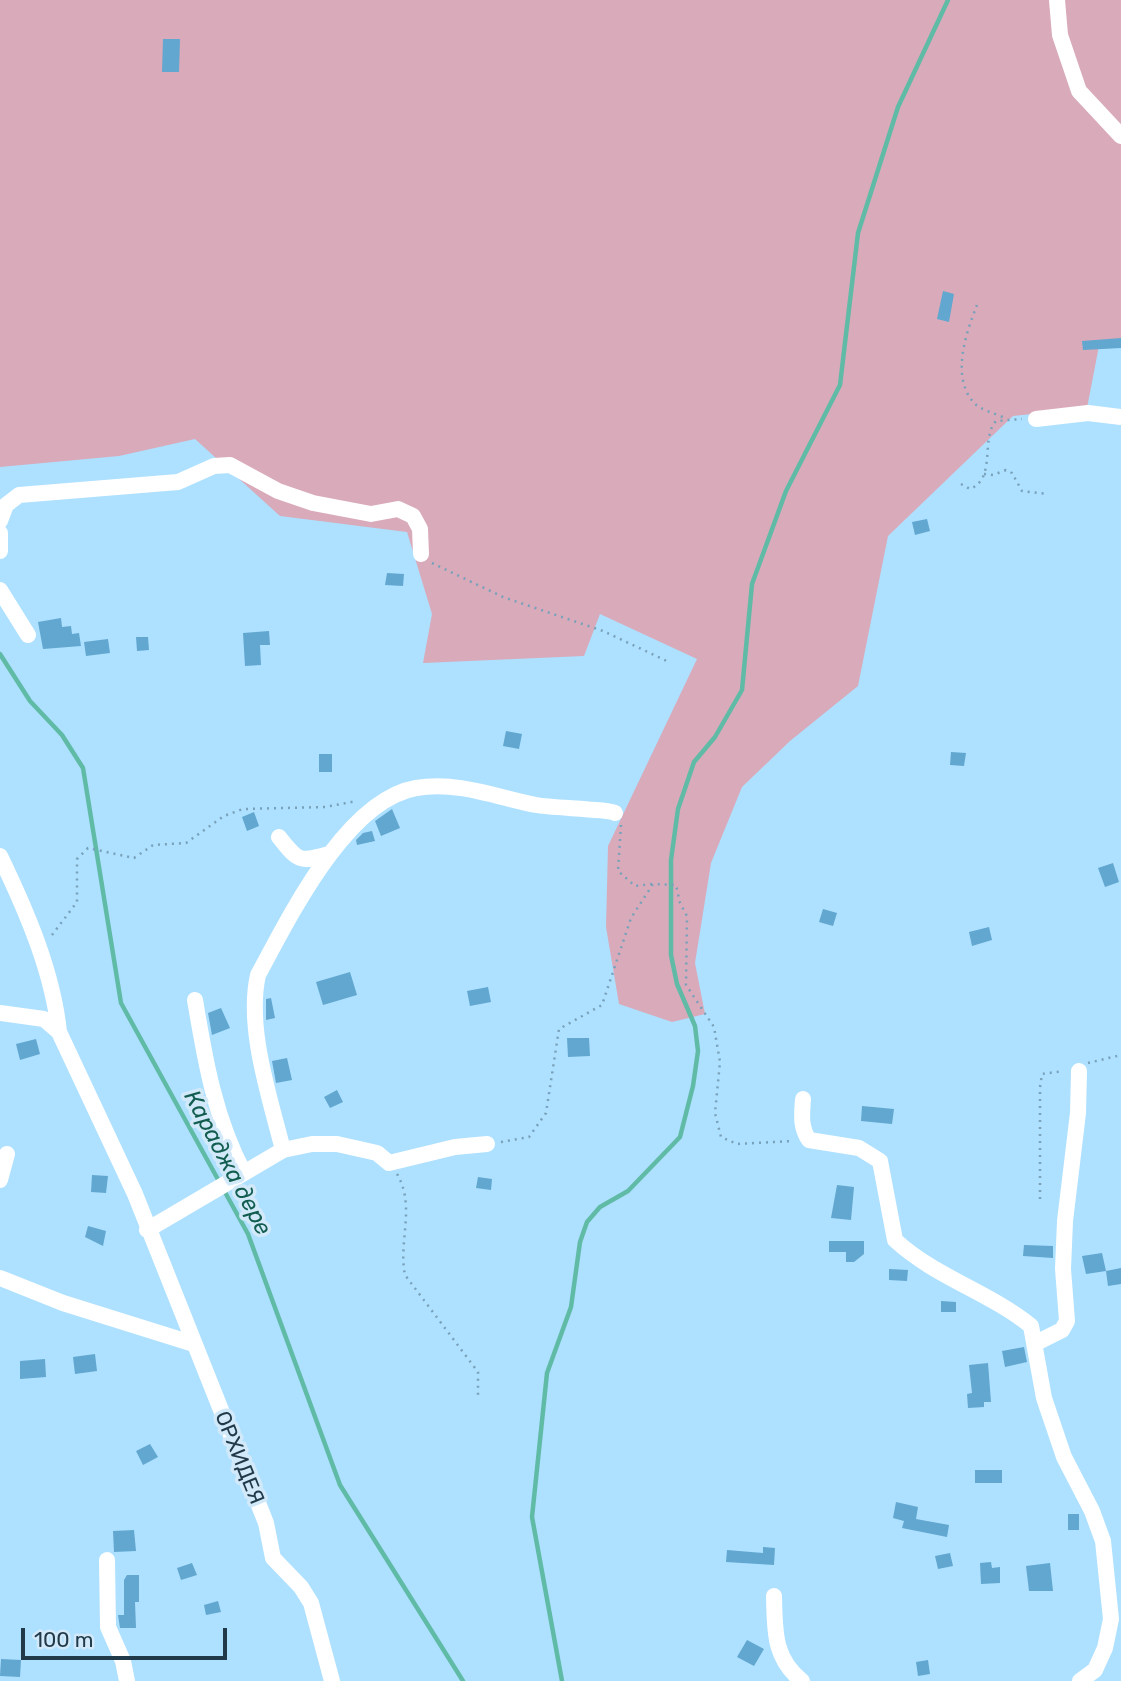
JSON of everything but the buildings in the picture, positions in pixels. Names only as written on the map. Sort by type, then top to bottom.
[{"type":"street","points":[[1057,0],[1060,35],[1079,91],[1121,136]]},
{"type":"street","points":[[1036,419],[1088,413],[1121,417]]},
{"type":"street","points":[[0,521],[6,506],[19,495],[178,482],[214,466],[230,465],[278,491],[313,502],[371,514],[397,509],[413,516],[420,529],[421,554]]},
{"type":"street","points":[[0,533],[0,551]]},
{"type":"street","points":[[0,590],[28,635]]},
{"type":"street","points":[[284,1150],[264,1076],[255,989],[258,975],[329,854],[352,826],[383,803],[414,788],[471,788],[535,804],[594,812],[612,810],[615,813]]},
{"type":"street","points":[[279,837],[295,858],[305,861],[329,854]]},
{"type":"street","name":"ОРХИДЕЯ","points":[[0,856],[26,912],[57,1011],[59,1032],[135,1194],[230,1441],[266,1523],[273,1558],[311,1603],[332,1681]]},
{"type":"street","points":[[195,1000],[207,1070],[225,1138],[244,1173]]},
{"type":"street","points":[[0,1013],[44,1019],[59,1032]]},
{"type":"street","points":[[1036,1343],[1062,1330],[1067,1321],[1063,1269],[1065,1221],[1078,1113],[1078,1076]]},
{"type":"street","points":[[803,1099],[802,1120],[809,1139],[872,1153],[883,1167],[895,1240],[936,1271],[1015,1314],[1031,1326],[1044,1398],[1064,1457],[1092,1511],[1103,1541],[1111,1619],[1105,1648],[1095,1670],[1080,1681]]},
{"type":"street","points":[[147,1230],[284,1150],[312,1144],[337,1144],[377,1153],[389,1163],[455,1147],[487,1144]]},
{"type":"street","points":[[0,1180],[7,1154]]},
{"type":"street","points":[[0,1278],[63,1303],[194,1344]]},
{"type":"street","points":[[107,1560],[108,1627],[127,1681]]},
{"type":"street","points":[[774,1595],[775,1642],[784,1664],[802,1681]]},
{"type":"path","points":[[977,305],[966,334],[961,365],[976,404],[1005,418],[1036,419]]},
{"type":"path","points":[[961,484],[970,489],[979,485],[984,474],[992,425],[1005,418]]},
{"type":"path","points":[[984,474],[993,475],[1006,470],[1012,473],[1022,491],[1047,494]]},
{"type":"path","points":[[421,554],[433,564],[503,597],[603,631],[669,662]]},
{"type":"path","points":[[37,948],[58,930],[77,902],[78,859],[88,848],[134,858],[153,845],[186,843],[224,816],[243,809],[325,807],[361,801]]},
{"type":"path","points":[[615,813],[623,829],[618,871],[635,886],[676,885],[680,903],[687,916],[686,985],[714,1027],[720,1062],[715,1113],[721,1137],[737,1144],[809,1139]]},
{"type":"path","points":[[487,1144],[529,1137],[546,1113],[559,1029],[602,1005],[631,918],[653,884]]},
{"type":"path","points":[[1040,1199],[1042,1074],[1064,1071],[1078,1076],[1082,1066],[1095,1060],[1121,1055]]},
{"type":"path","points":[[389,1163],[401,1181],[405,1201],[407,1226],[402,1262],[405,1275],[478,1371],[478,1396]]},
{"type":"shaded area","points":[[0,0],[1121,0],[1121,339],[1099,346],[1087,408],[1013,416],[888,536],[858,686],[790,741],[742,787],[711,863],[695,963],[705,1014],[672,1022],[619,1004],[606,927],[608,846],[697,659],[600,614],[584,656],[423,663],[432,614],[407,532],[280,516],[195,439],[119,456],[0,467]]},
{"type":"waterway","points":[[562,1681],[532,1517],[547,1373],[571,1307],[580,1242],[587,1222],[600,1207],[628,1191],[680,1137],[693,1086],[698,1051],[695,1026],[677,984],[671,955],[671,860],[678,809],[694,762],[715,737],[742,690],[752,584],[786,491],[840,385],[858,233],[898,107],[948,0]]},
{"type":"waterway","name":"Караджа дере","points":[[0,654],[30,701],[62,735],[83,768],[121,1003],[248,1234],[340,1485],[463,1681]]}]
